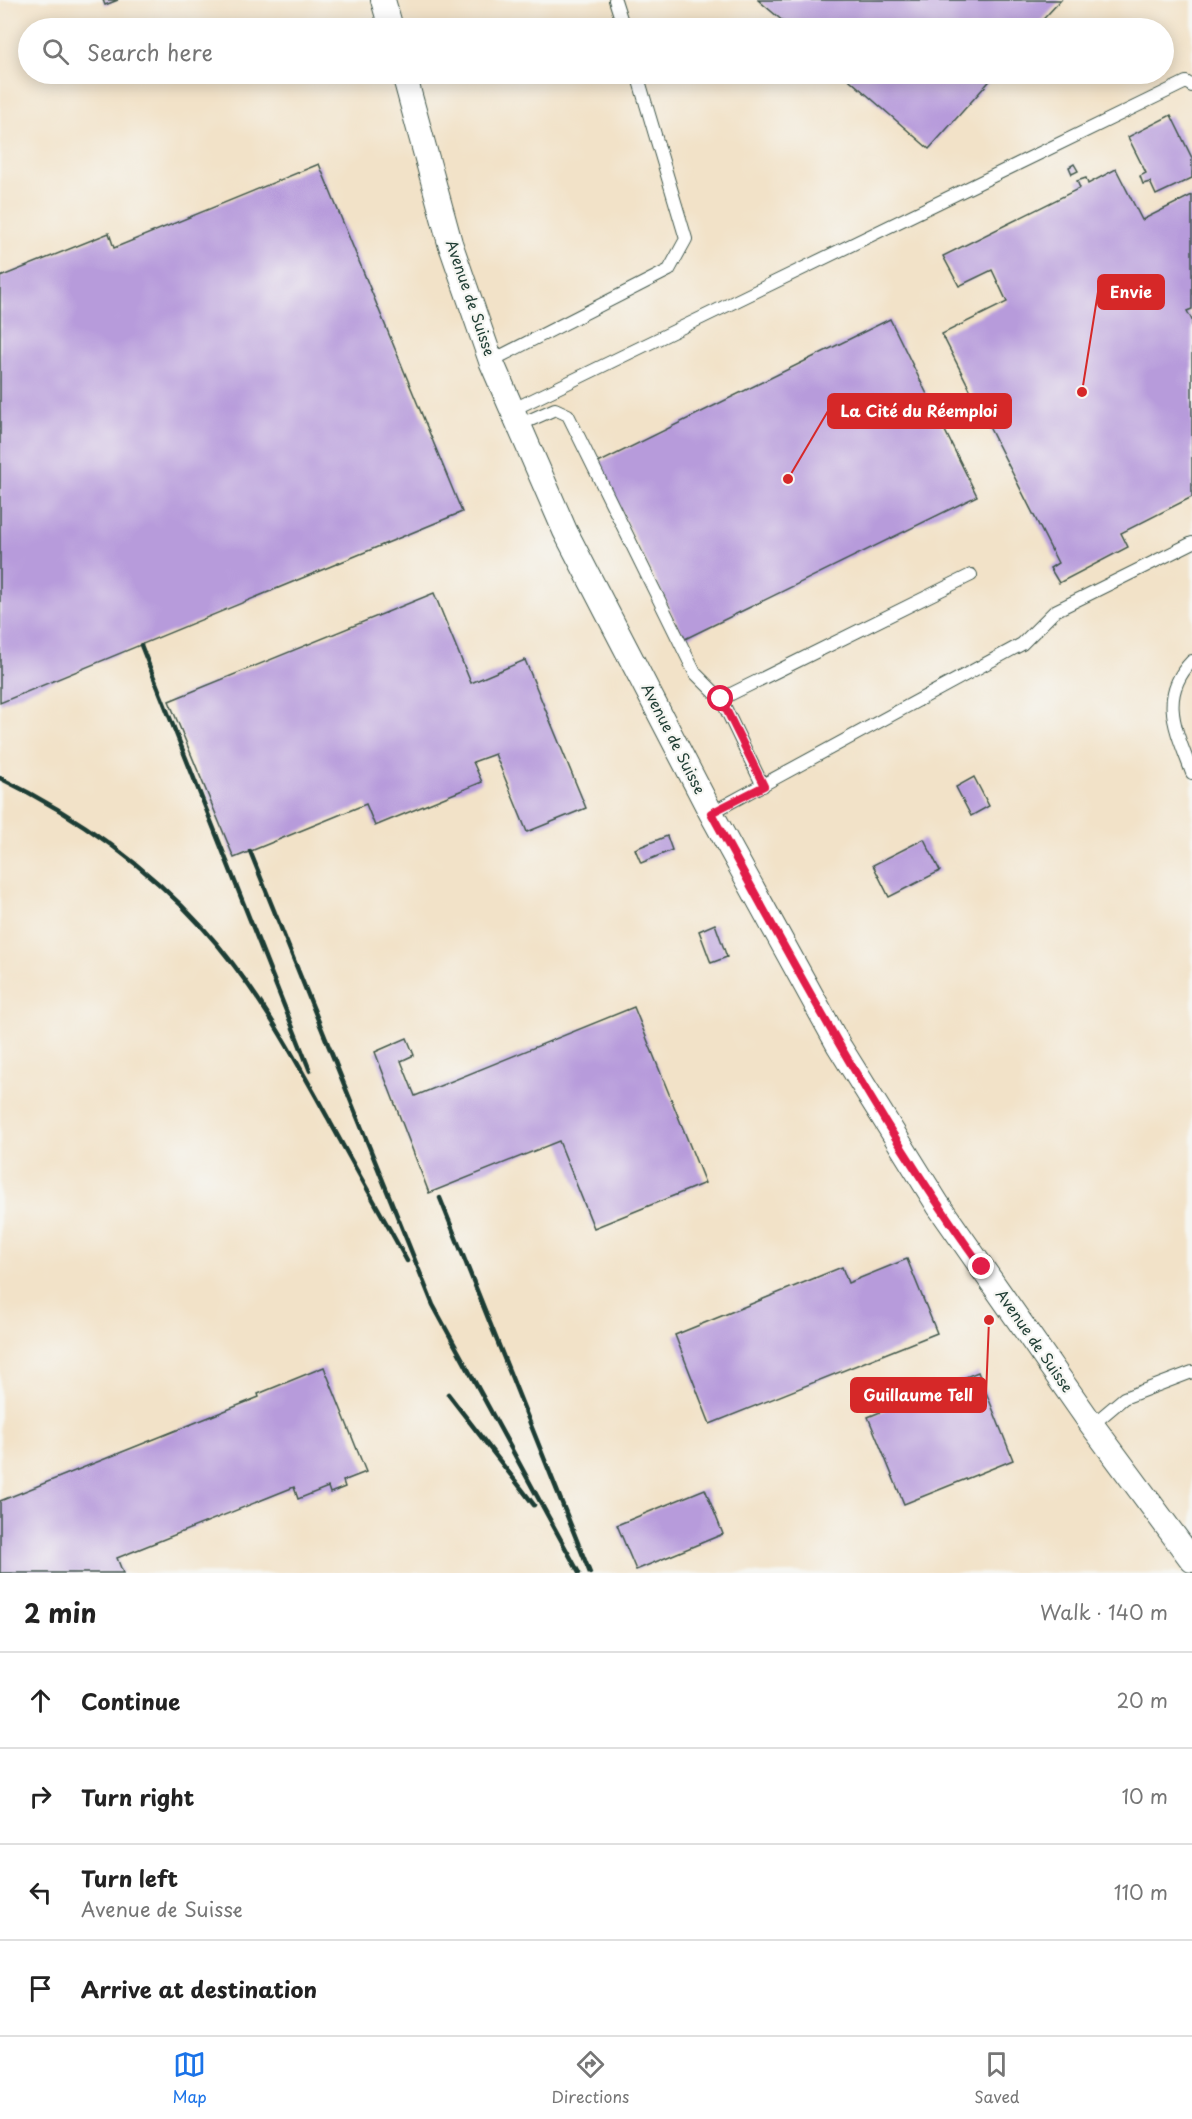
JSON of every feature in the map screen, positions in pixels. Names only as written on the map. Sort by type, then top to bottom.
[{"type":"street","points":[[383,0],[388,18]]},
{"type":"street","name":"Avenue de Suisse","points":[[407,84],[450,243],[491,361],[566,531],[711,813],[839,1046],[938,1205],[1092,1425],[1192,1560]]},
{"type":"lane","points":[[615,0],[621,18]]},
{"type":"lane","points":[[516,418],[1186,82],[1192,86]]},
{"type":"lane","points":[[491,361],[669,270],[686,239],[640,84]]},
{"type":"lane","points":[[516,418],[555,409],[568,415],[695,673],[721,699],[764,786]]},
{"type":"lane","points":[[711,813],[1022,644],[1055,611],[1192,543]]},
{"type":"lane","points":[[721,699],[971,575]]},
{"type":"lane","points":[[1192,661],[1174,687],[1172,719],[1192,773]]},
{"type":"lane","points":[[1092,1425],[1124,1398],[1192,1372]]},
{"type":"building","points":[[103,0],[118,0],[105,5]]},
{"type":"building","points":[[758,0],[1061,0],[1044,18],[779,18]]},
{"type":"building","points":[[854,84],[987,84],[929,149]]},
{"type":"building","points":[[1171,115],[1192,158],[1192,178],[1156,195],[1150,182],[1143,184],[1140,176],[1146,173],[1128,137]]},
{"type":"building","points":[[319,164],[462,512],[0,703],[0,277],[109,233],[114,248]]},
{"type":"building","points":[[1074,164],[1078,171],[1072,174],[1069,167]]},
{"type":"building","points":[[1116,169],[1142,220],[1192,195],[1192,309],[1187,311],[1192,320],[1192,497],[1121,533],[1128,547],[1059,583],[1050,568],[1058,563],[942,334],[1007,302],[992,270],[959,286],[943,256],[1080,188],[1077,181],[1086,178],[1088,184]]},
{"type":"building","points":[[890,319],[977,496],[685,639],[598,463]]},
{"type":"building","points":[[434,593],[471,683],[525,660],[586,808],[527,832],[495,754],[473,762],[482,782],[375,826],[366,804],[234,858],[169,701]]},
{"type":"building","points":[[974,777],[989,806],[971,816],[956,787]]},
{"type":"building","points":[[667,836],[672,850],[641,863],[635,849]]},
{"type":"building","points":[[924,839],[940,871],[889,897],[873,865]]},
{"type":"building","points":[[715,924],[727,957],[711,963],[699,931]]},
{"type":"building","points":[[634,1007],[705,1183],[594,1228],[559,1141],[429,1193],[375,1052],[407,1038],[414,1055],[401,1061],[415,1096]]},
{"type":"building","points":[[907,1259],[937,1333],[710,1424],[675,1335],[842,1267],[848,1283]]},
{"type":"building","points":[[324,1367],[366,1472],[343,1481],[345,1487],[330,1493],[328,1487],[298,1499],[294,1487],[117,1558],[123,1573],[0,1573],[0,1501],[259,1397],[258,1394]]},
{"type":"building","points":[[978,1372],[1013,1460],[904,1504],[868,1417]]},
{"type":"building","points":[[705,1489],[723,1534],[636,1570],[617,1525]]},
{"type":"railway","points":[[141,645],[310,1071]]},
{"type":"railway","points":[[0,778],[56,808],[109,843],[158,883],[222,950],[256,996],[286,1043],[407,1261]]},
{"type":"railway","points":[[250,851],[433,1305],[579,1573]]},
{"type":"railway","points":[[440,1198],[590,1573]]},
{"type":"railway","points":[[448,1394],[534,1505]]},
{"type":"place","name":"Envie","points":[[1082,392]]},
{"type":"place","name":"La Cité du Réemploi","points":[[788,479]]},
{"type":"place","name":"Guillaume Tell","points":[[989,1320]]},
{"type":"route","points":[[721,699],[764,786],[711,813],[839,1046],[938,1205],[982,1267]]}]
